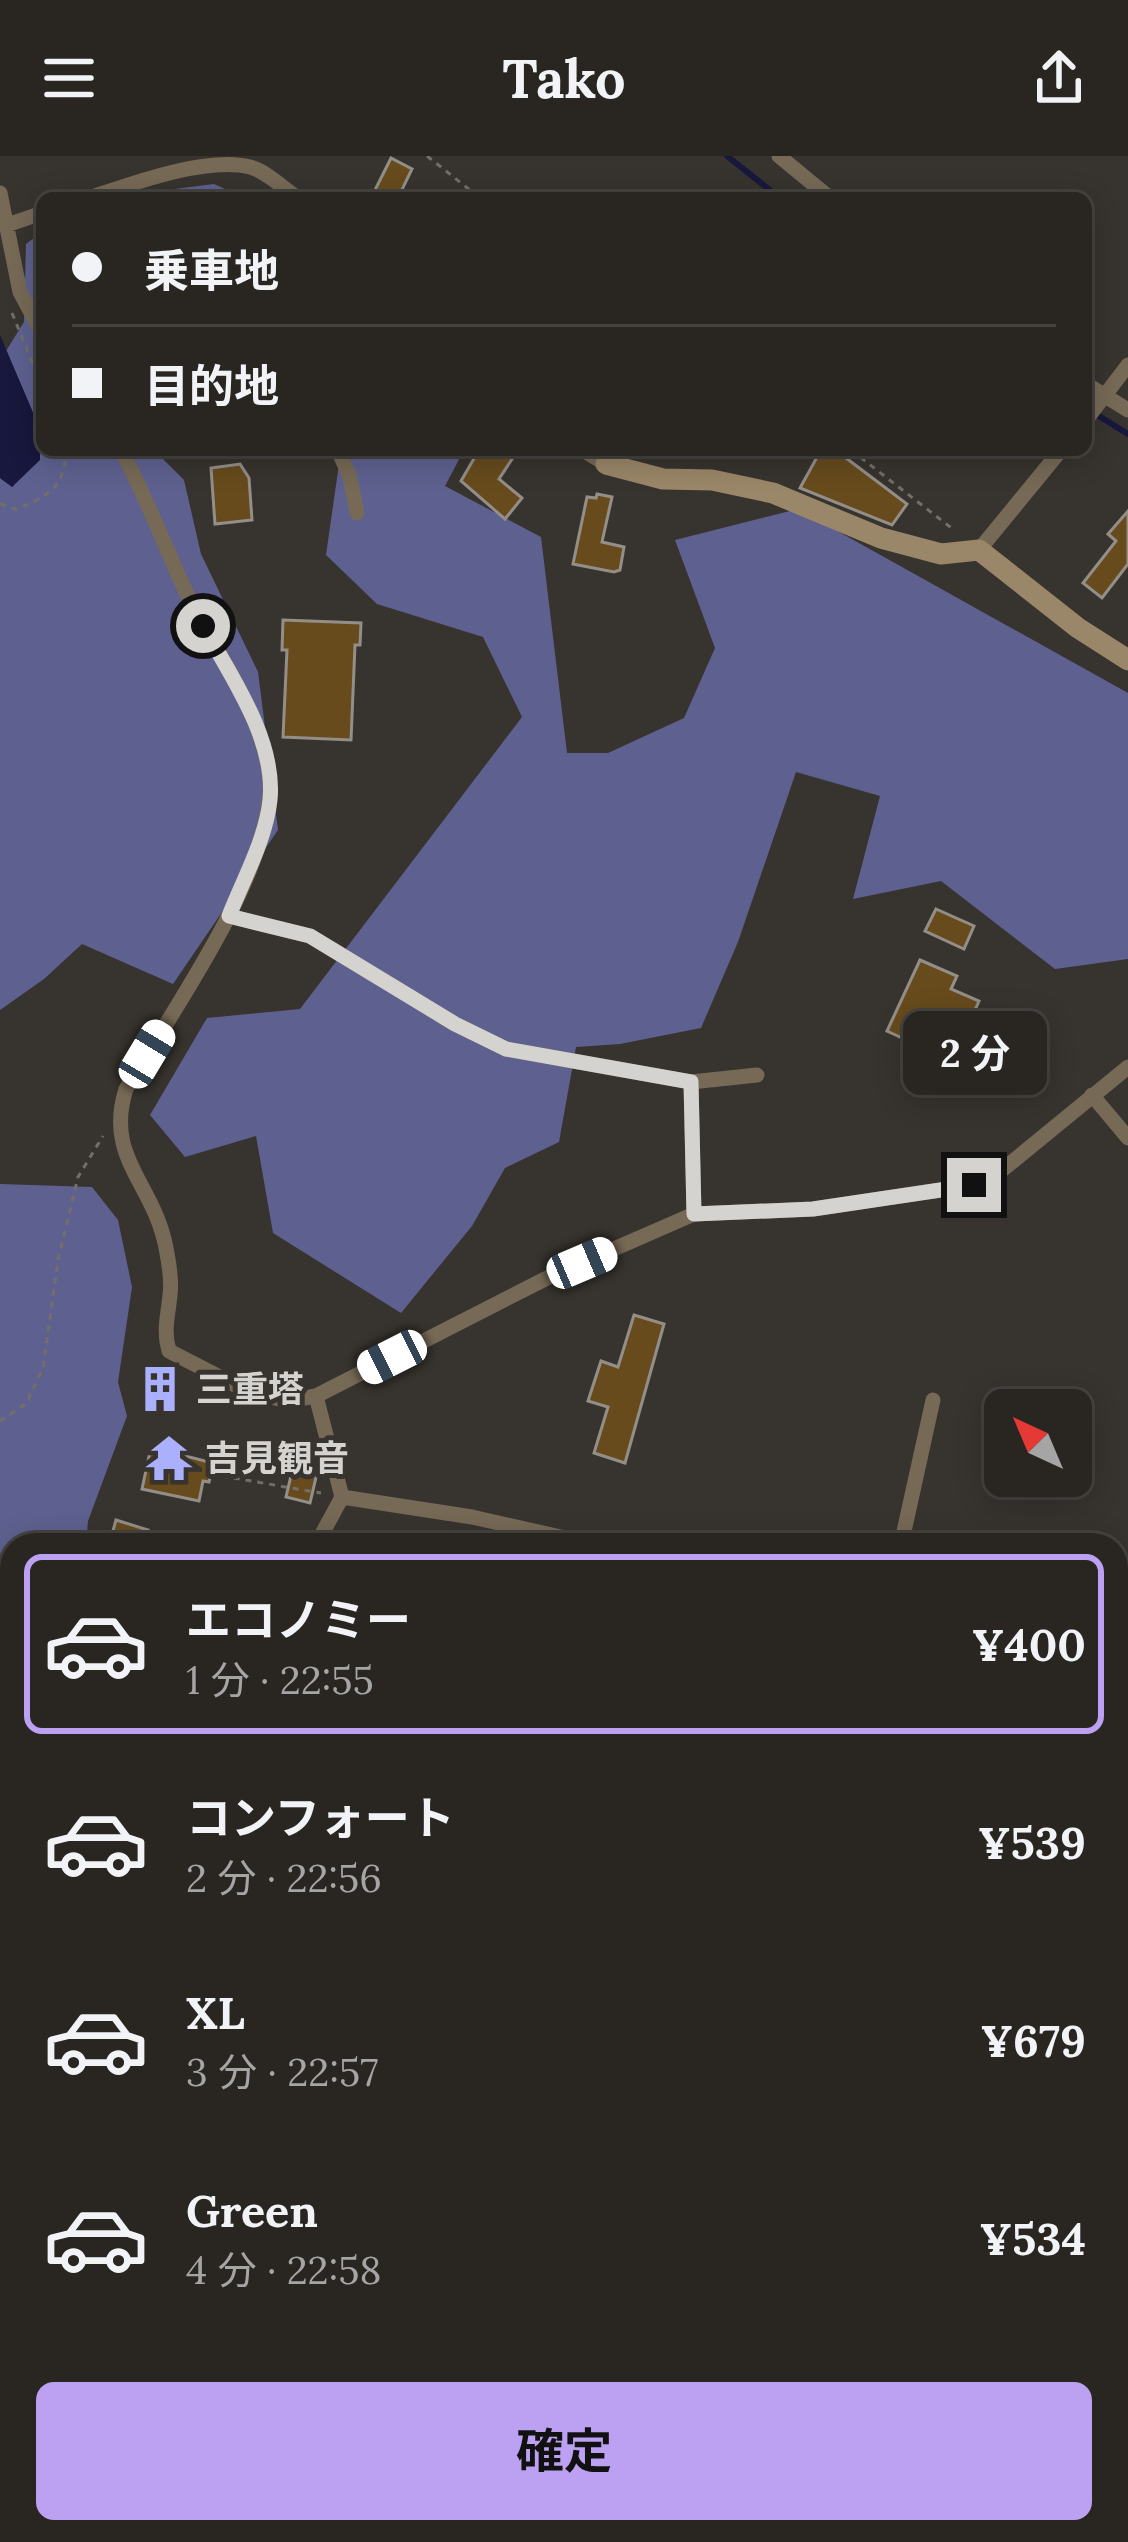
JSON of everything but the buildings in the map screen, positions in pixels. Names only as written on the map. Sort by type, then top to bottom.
[{"type":"street","points":[[779,156],[823,192]]},
{"type":"street","points":[[108,192],[176,170],[226,166],[252,167],[289,192]]},
{"type":"street","points":[[0,193],[20,292],[36,322]]},
{"type":"street","points":[[7,225],[36,215]]},
{"type":"street","points":[[1092,413],[1128,365]]},
{"type":"street","points":[[1092,388],[1128,410]]},
{"type":"street","points":[[124,456],[203,626],[247,706],[271,781],[269,806],[229,916],[126,1088],[119,1109],[120,1142],[146,1188],[166,1244],[171,1290],[164,1334],[169,1351],[241,1388],[286,1401],[316,1396],[545,1279],[694,1214],[813,1209],[974,1185],[1000,1171],[1128,1067]]},
{"type":"street","points":[[341,456],[357,513]]},
{"type":"street","points":[[593,456],[606,464],[664,478],[712,480],[773,494],[881,538],[941,554],[979,550],[1078,628],[1128,660]]},
{"type":"street","points":[[979,550],[1056,456]]},
{"type":"street","points":[[229,916],[310,936],[455,1024],[506,1049],[691,1082],[757,1075]]},
{"type":"street","points":[[691,1082],[694,1214]]},
{"type":"street","points":[[1092,1095],[1128,1138]]},
{"type":"street","points":[[316,1396],[342,1497],[322,1533]]},
{"type":"street","points":[[904,1533],[933,1400]]},
{"type":"street","points":[[342,1497],[543,1533]]},
{"type":"path","points":[[427,156],[472,192]]},
{"type":"path","points":[[0,504],[16,509],[46,497],[58,485],[64,456]]},
{"type":"path","points":[[859,456],[979,550]]},
{"type":"path","points":[[0,1420],[26,1404],[43,1368],[58,1260],[78,1177],[119,1109]]},
{"type":"path","points":[[210,1474],[307,1490]]},
{"type":"shaded area","points":[[214,184],[232,192],[151,192]]},
{"type":"shaded area","points":[[36,236],[36,420],[6,351],[24,322],[26,244]]},
{"type":"shaded area","points":[[0,335],[36,420],[40,460],[12,487],[0,478]]},
{"type":"shaded area","points":[[36,438],[36,456],[160,456],[184,480],[201,554],[258,672],[278,830],[173,984],[82,944],[0,1010],[0,478],[13,487]]},
{"type":"shaded area","points":[[340,456],[461,456],[445,486],[541,537],[567,753],[608,753],[684,718],[715,648],[675,540],[798,509],[1128,693],[1128,959],[1055,969],[941,881],[853,899],[880,796],[796,772],[738,942],[701,1028],[620,1044],[576,1047],[559,1142],[505,1168],[472,1226],[401,1313],[273,1233],[256,1136],[185,1157],[150,1115],[207,1018],[300,1009],[522,717],[483,637],[377,604],[326,555]]},
{"type":"shaded area","points":[[0,1184],[92,1187],[118,1220],[132,1287],[118,1382],[127,1416],[87,1533],[0,1533]]},
{"type":"waterway","points":[[727,156],[772,192]]},
{"type":"waterway","points":[[1094,413],[1128,434]]},
{"type":"place","name":"三重塔","points":[[160,1389]]},
{"type":"place","name":"吉見観音","points":[[169,1458]]},
{"type":"route","points":[[203,626],[247,706],[271,781],[269,806],[229,916],[310,936],[455,1024],[506,1049],[691,1082],[694,1214],[813,1209],[974,1185]]}]
